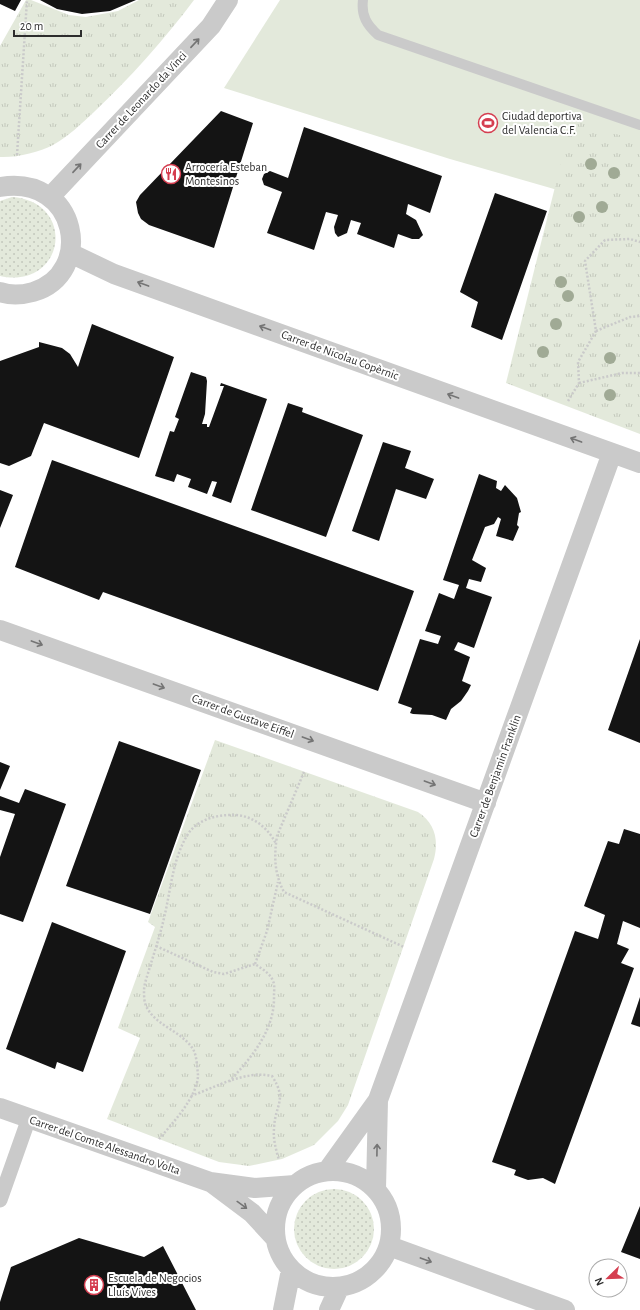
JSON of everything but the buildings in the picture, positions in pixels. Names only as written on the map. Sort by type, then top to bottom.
[{"type":"street","name":"Carrer de Leonardo da Vinci","points":[[50,197],[211,26],[228,0]]},
{"type":"street","points":[[0,187],[16,184],[34,188],[50,197],[61,208],[68,222],[71,237],[70,253],[64,268],[53,281],[40,290],[23,295],[0,292]]},
{"type":"street","name":"Carrer de Nicolau Copèrnic","points":[[70,253],[114,274],[640,463]]},
{"type":"street","name":"Carrer de Benjamin Franklin","points":[[327,1170],[378,1100],[612,453]]},
{"type":"street","name":"Carrer de Gustave Eiffel","points":[[0,630],[486,803]]},
{"type":"street","name":"Carrer de Benjamin Franklin","points":[[376,1189],[378,1100]]},
{"type":"street","name":"Carrer del Comte Alessandro Volta","points":[[0,1108],[210,1182],[255,1188],[295,1185]]},
{"type":"street","points":[[0,1200],[29,1118]]},
{"type":"street","points":[[327,1170],[345,1172],[362,1178],[376,1189],[385,1202],[390,1216],[392,1231],[389,1246],[382,1262],[370,1275],[356,1283],[339,1288],[322,1287],[305,1281],[291,1270],[281,1255],[275,1238],[276,1218],[282,1200],[295,1185],[310,1175],[327,1170]]},
{"type":"street","name":"Carrer del Comte Alessandro Volta","points":[[210,1182],[252,1213],[275,1238]]},
{"type":"street","points":[[389,1246],[565,1310]]},
{"type":"street","points":[[283,1310],[291,1270]]},
{"type":"street","points":[[329,1310],[339,1288]]},
{"type":"lane","points":[[363,0],[362,10],[367,25],[378,35],[640,125]]},
{"type":"path","points":[[17,155],[27,0]]},
{"type":"path","points":[[596,331],[585,261],[605,240],[630,239],[640,242]]},
{"type":"path","points":[[568,402],[578,383],[578,362],[596,331],[630,317],[640,316]]},
{"type":"path","points":[[578,383],[622,373],[640,373]]},
{"type":"path","points":[[304,772],[276,844],[274,857],[278,881],[284,892],[404,947]]},
{"type":"path","points":[[159,1139],[173,1123],[191,1096],[196,1088],[198,1077],[196,1060],[192,1048],[155,1017],[146,1004],[144,990],[164,917],[171,880],[178,856],[189,833],[201,822],[217,816],[232,815],[245,817],[257,822],[270,832],[276,844]]},
{"type":"path","points":[[255,964],[267,931],[278,881]]},
{"type":"path","points":[[156,946],[213,972],[224,974],[255,964]]},
{"type":"path","points":[[228,1083],[259,1046],[268,1026],[274,1000],[274,982],[268,973],[255,964]]},
{"type":"path","points":[[191,1096],[247,1076],[262,1074],[272,1076],[280,1088],[281,1098],[275,1120],[274,1131],[278,1160]]},
{"type":"green space","points":[[26,0],[31,0],[69,15],[86,17],[118,11],[139,0],[194,0],[171,30],[134,72],[70,134],[53,145],[41,150],[27,154],[0,157],[0,46]]},
{"type":"green space","name":"Ciudad deportiva del Valencia C.F.","points":[[280,0],[640,0],[640,205],[561,191],[450,159],[224,88]]},
{"type":"green space","points":[[572,119],[640,142],[640,434],[506,383]]},
{"type":"green space","points":[[12,197],[33,202],[47,213],[54,228],[55,244],[50,258],[39,270],[22,277],[0,276],[0,201]]},
{"type":"green space","points":[[215,740],[418,812],[424,816],[432,827],[436,839],[434,859],[348,1105],[338,1121],[314,1145],[282,1159],[249,1166],[219,1162],[107,1119],[140,1038],[118,1028],[155,927],[148,922]]},
{"type":"green space","points":[[334,1189],[349,1192],[362,1201],[371,1214],[374,1229],[371,1244],[362,1257],[349,1266],[334,1269],[319,1266],[306,1257],[297,1244],[294,1229],[297,1214],[306,1201],[319,1192]]},
{"type":"place","name":"Ciudad deportiva del Valencia C.F.","points":[[488,123]]},
{"type":"place","name":"Arrocería Esteban Montesinos","points":[[171,174]]},
{"type":"place","name":"Escuela de Negocios Lluís Vives","points":[[94,1285]]}]
